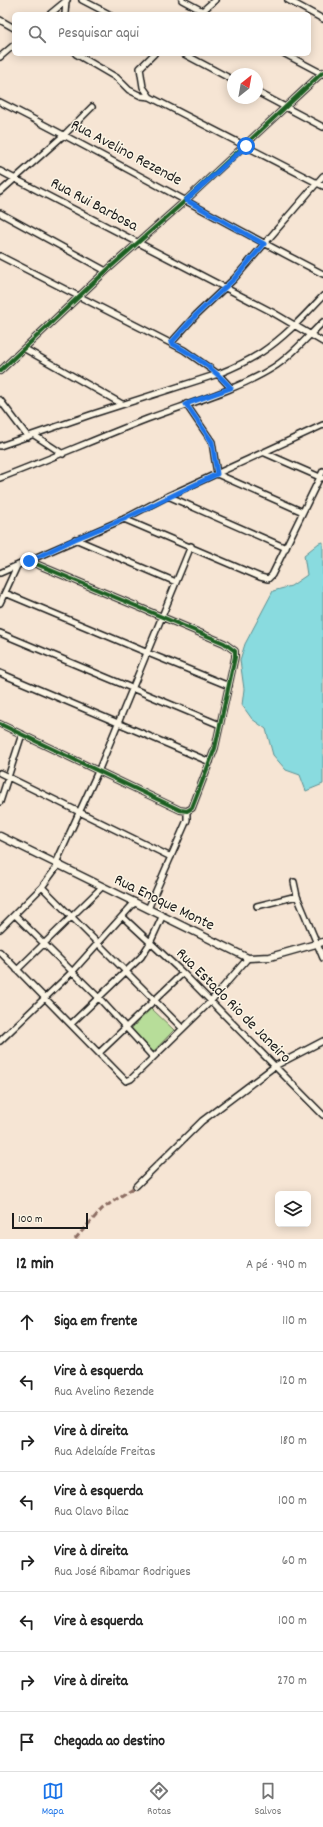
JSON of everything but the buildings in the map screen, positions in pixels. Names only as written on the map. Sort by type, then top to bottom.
[{"type":"main road","name":"Rua Enoque Monte","points":[[0,836],[248,958],[270,957],[320,943]]},
{"type":"street","points":[[82,0],[105,12]]},
{"type":"street","points":[[182,0],[200,12],[215,0]]},
{"type":"street","points":[[288,0],[310,12]]},
{"type":"street","points":[[52,12],[66,1]]},
{"type":"street","points":[[65,12],[66,1]]},
{"type":"street","points":[[311,12],[323,19]]},
{"type":"street","points":[[0,20],[12,27]]},
{"type":"street","points":[[0,57],[12,46]]},
{"type":"street","points":[[79,56],[117,78],[129,90],[141,96],[150,97],[323,186]]},
{"type":"street","points":[[150,97],[144,87],[140,68],[152,56]]},
{"type":"street","points":[[188,56],[227,77]]},
{"type":"street","points":[[0,371],[25,349],[78,296],[246,146],[285,107],[323,73],[289,56]]},
{"type":"street","points":[[263,95],[323,127]]},
{"type":"street","name":"Rua Avelino Rezende","points":[[0,102],[65,134],[264,244],[323,274]]},
{"type":"street","points":[[0,192],[65,134],[92,107]]},
{"type":"street","name":"Rua Rui Barbosa","points":[[0,171],[226,288],[295,325],[323,342]]},
{"type":"street","points":[[171,343],[196,315],[226,288],[316,182],[323,176]]},
{"type":"street","points":[[0,213],[106,271]]},
{"type":"street","points":[[0,256],[171,343],[199,360],[218,374],[231,388]]},
{"type":"street","points":[[0,446],[34,436],[122,404],[218,374],[262,352],[295,325],[323,296]]},
{"type":"street","points":[[0,478],[63,454],[116,431],[231,388],[276,366],[323,322]]},
{"type":"street","points":[[25,349],[122,404]]},
{"type":"street","points":[[0,400],[28,437]]},
{"type":"street","points":[[186,404],[212,442],[217,474]]},
{"type":"street","points":[[0,573],[75,539],[124,519],[168,496],[265,453],[323,425]]},
{"type":"street","points":[[34,436],[63,454]]},
{"type":"street","points":[[265,453],[322,478]]},
{"type":"street","points":[[124,519],[268,579],[272,575],[303,512],[322,478],[323,471]]},
{"type":"street","points":[[217,474],[303,512]]},
{"type":"street","points":[[168,496],[286,548]]},
{"type":"street","points":[[75,539],[176,582]]},
{"type":"street","points":[[0,929],[42,887],[58,864],[148,653],[191,546]]},
{"type":"street","points":[[0,724],[180,810],[187,811],[192,808],[210,762],[235,657],[235,651],[232,648],[29,561]]},
{"type":"street","points":[[0,603],[17,566]]},
{"type":"street","points":[[5,593],[229,686]]},
{"type":"street","points":[[0,633],[220,725]]},
{"type":"street","points":[[0,673],[210,762]]},
{"type":"street","points":[[0,802],[22,734]]},
{"type":"street","points":[[0,773],[79,814],[171,858]]},
{"type":"street","points":[[148,909],[188,820],[187,811]]},
{"type":"street","points":[[294,882],[297,896],[320,943],[323,958]]},
{"type":"street","points":[[17,970],[102,886]]},
{"type":"street","points":[[42,887],[72,915],[182,1028]]},
{"type":"street","points":[[257,906],[297,896]]},
{"type":"street","points":[[0,1041],[73,971],[135,902]]},
{"type":"street","points":[[15,915],[73,971],[153,1057]]},
{"type":"street","name":"Rua Estado Rio de Janeiro","points":[[123,917],[183,973],[323,1115]]},
{"type":"street","points":[[71,1024],[141,957],[150,943],[162,917]]},
{"type":"street","points":[[0,952],[126,1081],[131,1079],[210,1002],[248,958]]},
{"type":"street","points":[[99,1054],[183,973]]},
{"type":"street","points":[[136,1186],[202,1121],[275,1066],[323,1041]]},
{"type":"green space","points":[[151,1008],[174,1030],[152,1053],[130,1030]]},
{"type":"water","points":[[323,542],[323,784],[306,791],[300,775],[286,770],[273,755],[266,729],[252,719],[242,705],[244,689],[240,660],[245,644],[273,591],[291,586],[307,575],[304,555],[319,543]]},
{"type":"marked path","points":[[75,1239],[102,1209],[136,1186]]},
{"type":"cycle path","points":[[0,371],[106,271],[186,200],[323,72]]},
{"type":"cycle path","points":[[0,724],[180,810],[187,811],[192,808],[215,748],[235,657],[235,651],[224,643],[29,561]]},
{"type":"route","points":[[29,561],[75,539],[124,519],[168,496],[217,474],[214,447],[212,442],[186,404],[231,388],[218,374],[184,350],[171,343],[196,315],[226,288],[264,244],[186,200],[246,146]]}]
